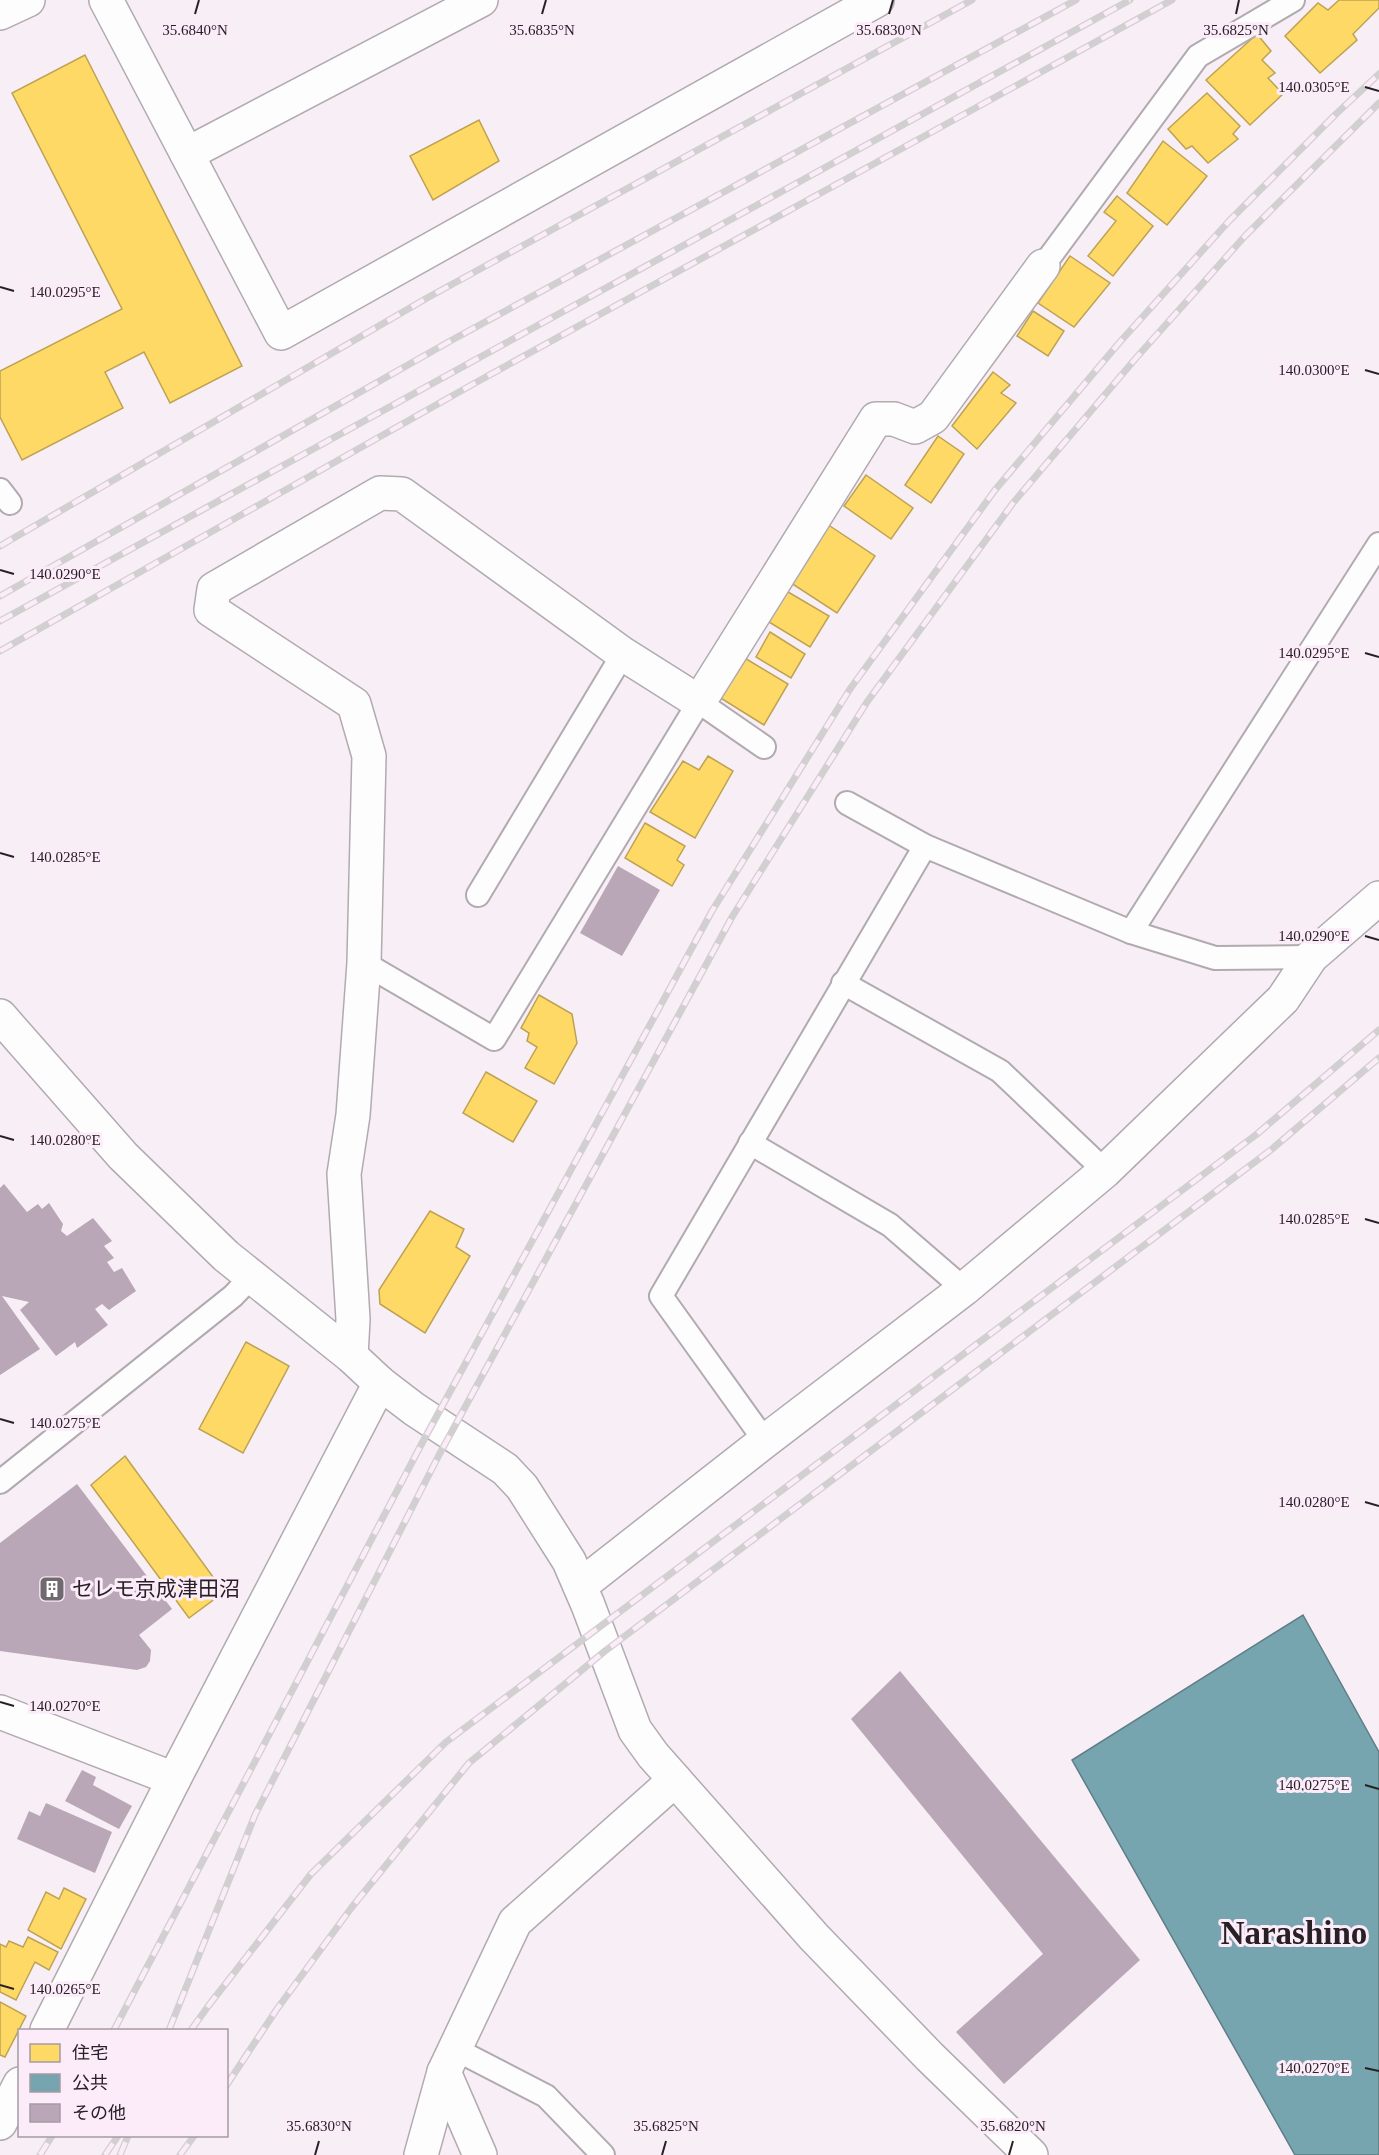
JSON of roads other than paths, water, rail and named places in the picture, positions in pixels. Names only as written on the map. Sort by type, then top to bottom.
[{"type":"street","points":[[0,13],[28,0]]},
{"type":"street","points":[[106,0],[280,333],[877,0]]},
{"type":"street","points":[[187,154],[481,0]]},
{"type":"street","points":[[351,1356],[353,1319],[344,1174],[353,1115],[364,963],[369,756],[354,704],[211,610],[214,589],[381,494],[402,494],[622,654],[699,702],[876,419],[894,419],[915,427],[933,417],[1043,266]]},
{"type":"street","points":[[580,1586],[964,1289],[1105,1171],[1283,999],[1311,957],[1379,898]]},
{"type":"street","points":[[0,1016],[123,1156],[226,1256],[351,1356],[380,1383],[414,1409],[505,1469],[522,1486],[569,1561],[635,1730],[653,1755],[822,1946],[930,2057],[1031,2155]]},
{"type":"street","points":[[48,2029],[174,1779],[380,1383]]},
{"type":"street","points":[[0,1713],[174,1779]]},
{"type":"street","points":[[421,2155],[450,2060],[515,1923],[675,1780]]},
{"type":"street","points":[[450,2060],[480,2155]]},
{"type":"street","points":[[0,2122],[18,2088]]},
{"type":"lane","points":[[1043,266],[1198,56],[1293,0]]},
{"type":"lane","points":[[1131,932],[1379,544]]},
{"type":"lane","points":[[478,895],[622,654]]},
{"type":"lane","points":[[364,963],[494,1039],[699,702],[764,747]]},
{"type":"lane","points":[[847,803],[926,846],[1131,932],[1215,958],[1311,957]]},
{"type":"lane","points":[[765,1441],[661,1296],[843,983],[926,846]]},
{"type":"lane","points":[[843,983],[1000,1071],[1105,1171]]},
{"type":"lane","points":[[750,1143],[890,1225],[964,1289]]},
{"type":"lane","points":[[0,1482],[233,1296],[252,1276]]},
{"type":"lane","points":[[450,2060],[546,2096],[603,2155]]},
{"type":"railway","points":[[0,546],[427,298],[972,0]]},
{"type":"railway","points":[[0,596],[452,340],[1076,0]]},
{"type":"railway","points":[[0,621],[1130,0]]},
{"type":"railway","points":[[0,651],[475,383],[1172,0]]},
{"type":"railway","points":[[115,2029],[421,1445],[712,911],[850,689],[995,490],[1119,343],[1229,221],[1379,74]]},
{"type":"railway","points":[[169,2029],[255,1815],[439,1455],[732,917],[867,702],[1013,503],[1136,358],[1245,236],[1379,103]]},
{"type":"railway","points":[[192,2029],[311,1874],[446,1742],[1257,1134],[1379,1030]]},
{"type":"railway","points":[[228,2083],[277,2009],[352,1907],[469,1763],[605,1651],[1272,1149],[1379,1058]]},
{"type":"railway","points":[[40,2155],[51,2137]]},
{"type":"railway","points":[[105,2155],[117,2137]]},
{"type":"railway","points":[[120,2155],[128,2137]]},
{"type":"railway","points":[[180,2155],[193,2137]]},
{"type":"place","name":"セレモ京成津田沼","points":[[52,1589]]},
{"type":"district","name":"Narashino","points":[[1294,1932]]}]
